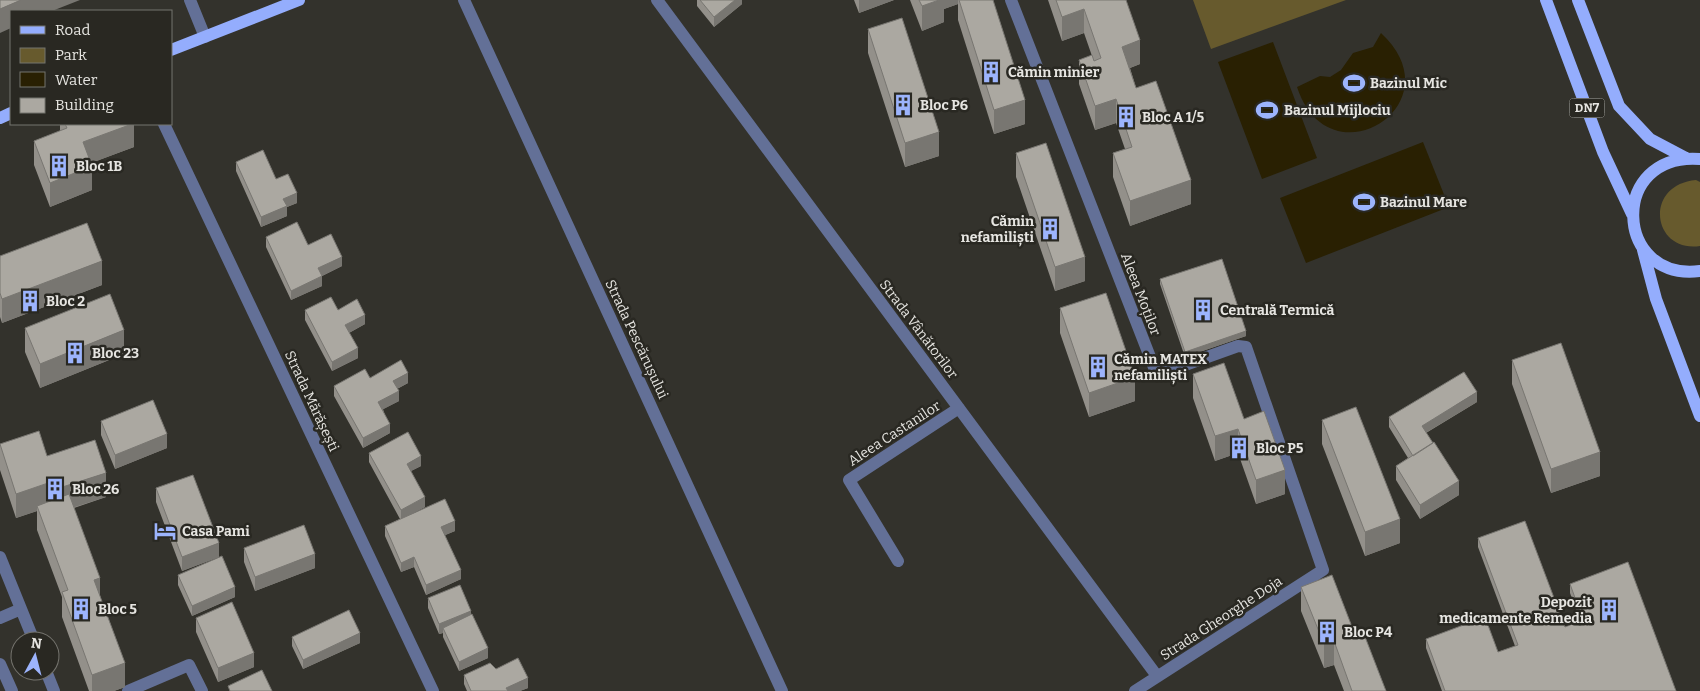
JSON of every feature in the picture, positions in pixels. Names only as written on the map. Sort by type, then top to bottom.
[{"type":"main road","points":[[172,50],[299,0]]},
{"type":"main road","name":"DN7","points":[[1546,0],[1603,152],[1632,214],[1635,234],[1643,248],[1667,268],[1683,271],[1700,270]]},
{"type":"main road","name":"DN7","points":[[1578,0],[1619,106],[1650,139],[1686,158]]},
{"type":"main road","name":"DN7","points":[[1632,214],[1638,189],[1656,169],[1670,161],[1686,158],[1700,159]]},
{"type":"main road","name":"DN7","points":[[1643,248],[1656,299],[1700,416]]},
{"type":"street","points":[[190,0],[205,37]]},
{"type":"street","name":"Strada Pescărușului","points":[[464,0],[782,691]]},
{"type":"street","name":"Strada Vânătorilor","points":[[657,0],[1158,676]]},
{"type":"street","name":"Aleea Moților","points":[[1010,0],[1157,375],[1238,346],[1246,347],[1323,570]]},
{"type":"street","name":"Strada Mărășești","points":[[164,125],[433,691]]},
{"type":"street","name":"Aleea Castanilor","points":[[898,561],[849,480],[959,408]]},
{"type":"street","points":[[0,557],[30,631]]},
{"type":"street","name":"Strada Gheorghe Doja","points":[[1135,691],[1323,570]]},
{"type":"street","points":[[0,618],[21,609]]},
{"type":"street","points":[[0,664],[12,691]]},
{"type":"street","points":[[128,691],[189,665],[202,691]]},
{"type":"green space","points":[[1193,0],[1346,0],[1211,49]]},
{"type":"green space","points":[[1696,180],[1700,182],[1700,246],[1684,245],[1672,239],[1664,230],[1660,218],[1661,205],[1668,193],[1679,185]]},
{"type":"water","name":"Bazinul Mic","points":[[1381,33],[1401,60],[1405,85],[1397,107],[1380,123],[1358,132],[1334,130],[1313,116],[1297,87],[1320,76],[1330,77],[1341,70],[1353,53],[1373,47]]},
{"type":"water","name":"Bazinul Mijlociu","points":[[1273,42],[1317,158],[1262,179],[1218,62]]},
{"type":"water","name":"Bazinul Mare","points":[[1423,142],[1449,207],[1306,263],[1280,198]]},
{"type":"building","points":[[0,0],[21,0],[0,9]]},
{"type":"building","points":[[700,0],[735,0],[714,17]]},
{"type":"building","points":[[919,0],[939,0],[922,6]]},
{"type":"building","name":"Cămin minier","points":[[959,0],[993,0],[1025,100],[994,110]]},
{"type":"building","name":"Bloc A 1/5","points":[[1056,0],[1126,0],[1140,40],[1122,47],[1136,88],[1156,81],[1191,180],[1130,201],[1113,153],[1132,147],[1116,99],[1095,106],[1079,60],[1092,55],[1094,61],[1101,58],[1084,9],[1062,17]]},
{"type":"building","name":"Bloc P6","points":[[902,18],[939,132],[905,143],[868,29]]},
{"type":"building","points":[[66,125],[129,125],[83,142],[92,166],[50,183],[34,141],[67,128]]},
{"type":"building","name":"Cămin nefamiliști","points":[[1046,143],[1085,257],[1055,267],[1016,153]]},
{"type":"building","points":[[263,150],[276,179],[288,174],[297,193],[283,199],[287,206],[261,217],[236,162]]},
{"type":"building","points":[[297,222],[308,245],[331,234],[342,257],[318,268],[322,276],[291,291],[266,237]]},
{"type":"building","points":[[87,223],[102,261],[2,299],[0,293],[0,256]]},
{"type":"building","name":"Centrală Termică","points":[[1222,259],[1246,331],[1185,352],[1160,279]]},
{"type":"building","name":"Cămin MATEX nefamiliști","points":[[1106,293],[1135,377],[1089,393],[1060,308]]},
{"type":"building","points":[[110,294],[124,330],[40,364],[25,328]]},
{"type":"building","points":[[331,297],[338,310],[357,299],[365,315],[345,325],[358,348],[332,362],[305,310]]},
{"type":"building","points":[[1561,343],[1600,452],[1551,469],[1512,360]]},
{"type":"building","points":[[401,360],[408,373],[393,381],[399,391],[378,402],[390,424],[363,438],[334,386],[365,369],[370,378]]},
{"type":"building","points":[[1224,363],[1244,419],[1264,411],[1285,470],[1256,480],[1238,429],[1215,436],[1193,374]]},
{"type":"building","points":[[1464,372],[1477,392],[1422,426],[1433,443],[1413,456],[1389,417]]},
{"type":"building","points":[[153,400],[167,434],[115,455],[101,421]]},
{"type":"building","points":[[1356,407],[1400,519],[1365,532],[1322,420]]},
{"type":"building","points":[[39,431],[47,456],[95,440],[106,473],[53,490],[51,482],[16,494],[0,444]]},
{"type":"building","points":[[408,432],[421,456],[407,464],[425,497],[401,510],[369,453]]},
{"type":"building","points":[[1434,442],[1459,481],[1420,505],[1396,466]]},
{"type":"building","points":[[193,475],[219,543],[182,557],[156,488]]},
{"type":"building","name":"Bloc 5","points":[[69,494],[100,578],[94,580],[125,663],[92,675],[62,592],[68,590],[37,506]]},
{"type":"building","points":[[445,499],[455,521],[441,527],[461,570],[426,585],[414,557],[401,563],[385,526]]},
{"type":"building","name":"Depozit medicamente Remedia","points":[[1525,521],[1565,627],[1583,620],[1570,584],[1628,562],[1676,691],[1445,691],[1426,639],[1485,617],[1498,652],[1518,645],[1478,538]]},
{"type":"building","points":[[304,525],[315,554],[255,577],[244,548]]},
{"type":"building","points":[[222,556],[235,587],[192,606],[178,575]]},
{"type":"building","points":[[1332,575],[1354,632],[1362,629],[1386,691],[1352,691],[1334,641],[1324,644],[1301,587]]},
{"type":"building","points":[[460,585],[471,611],[439,624],[428,598]]},
{"type":"building","points":[[232,602],[254,653],[218,668],[196,618]]},
{"type":"building","points":[[349,610],[360,633],[303,660],[292,637]]},
{"type":"building","points":[[472,614],[488,648],[459,662],[443,628]]},
{"type":"building","points":[[518,658],[528,678],[506,688],[508,691],[471,691],[464,675],[490,663],[496,669]]},
{"type":"building","points":[[262,670],[272,691],[230,691],[228,686]]},
{"type":"place","name":"Cămin minier","points":[[991,72]]},
{"type":"place","name":"Bazinul Mic","points":[[1354,83]]},
{"type":"place","name":"Bloc P6","points":[[903,105]]},
{"type":"place","name":"Bazinul Mijlociu","points":[[1267,110]]},
{"type":"place","name":"Bloc A 1/5","points":[[1126,117]]},
{"type":"place","name":"Bloc 1B","points":[[59,166]]},
{"type":"place","name":"Bazinul Mare","points":[[1364,202]]},
{"type":"place","name":"Cămin nefamiliști","points":[[1050,229]]},
{"type":"place","name":"Bloc 2","points":[[30,301]]},
{"type":"place","name":"Centrală Termică","points":[[1203,310]]},
{"type":"place","name":"Bloc 23","points":[[75,353]]},
{"type":"place","name":"Cămin MATEX nefamiliști","points":[[1098,367]]},
{"type":"place","name":"Bloc P5","points":[[1239,448]]},
{"type":"place","name":"Bloc 26","points":[[55,489]]},
{"type":"place","name":"Casa Pami","points":[[165,531]]},
{"type":"place","name":"Bloc 5","points":[[81,609]]},
{"type":"place","name":"Depozit medicamente Remedia","points":[[1609,610]]},
{"type":"place","name":"Bloc P4","points":[[1327,632]]}]
